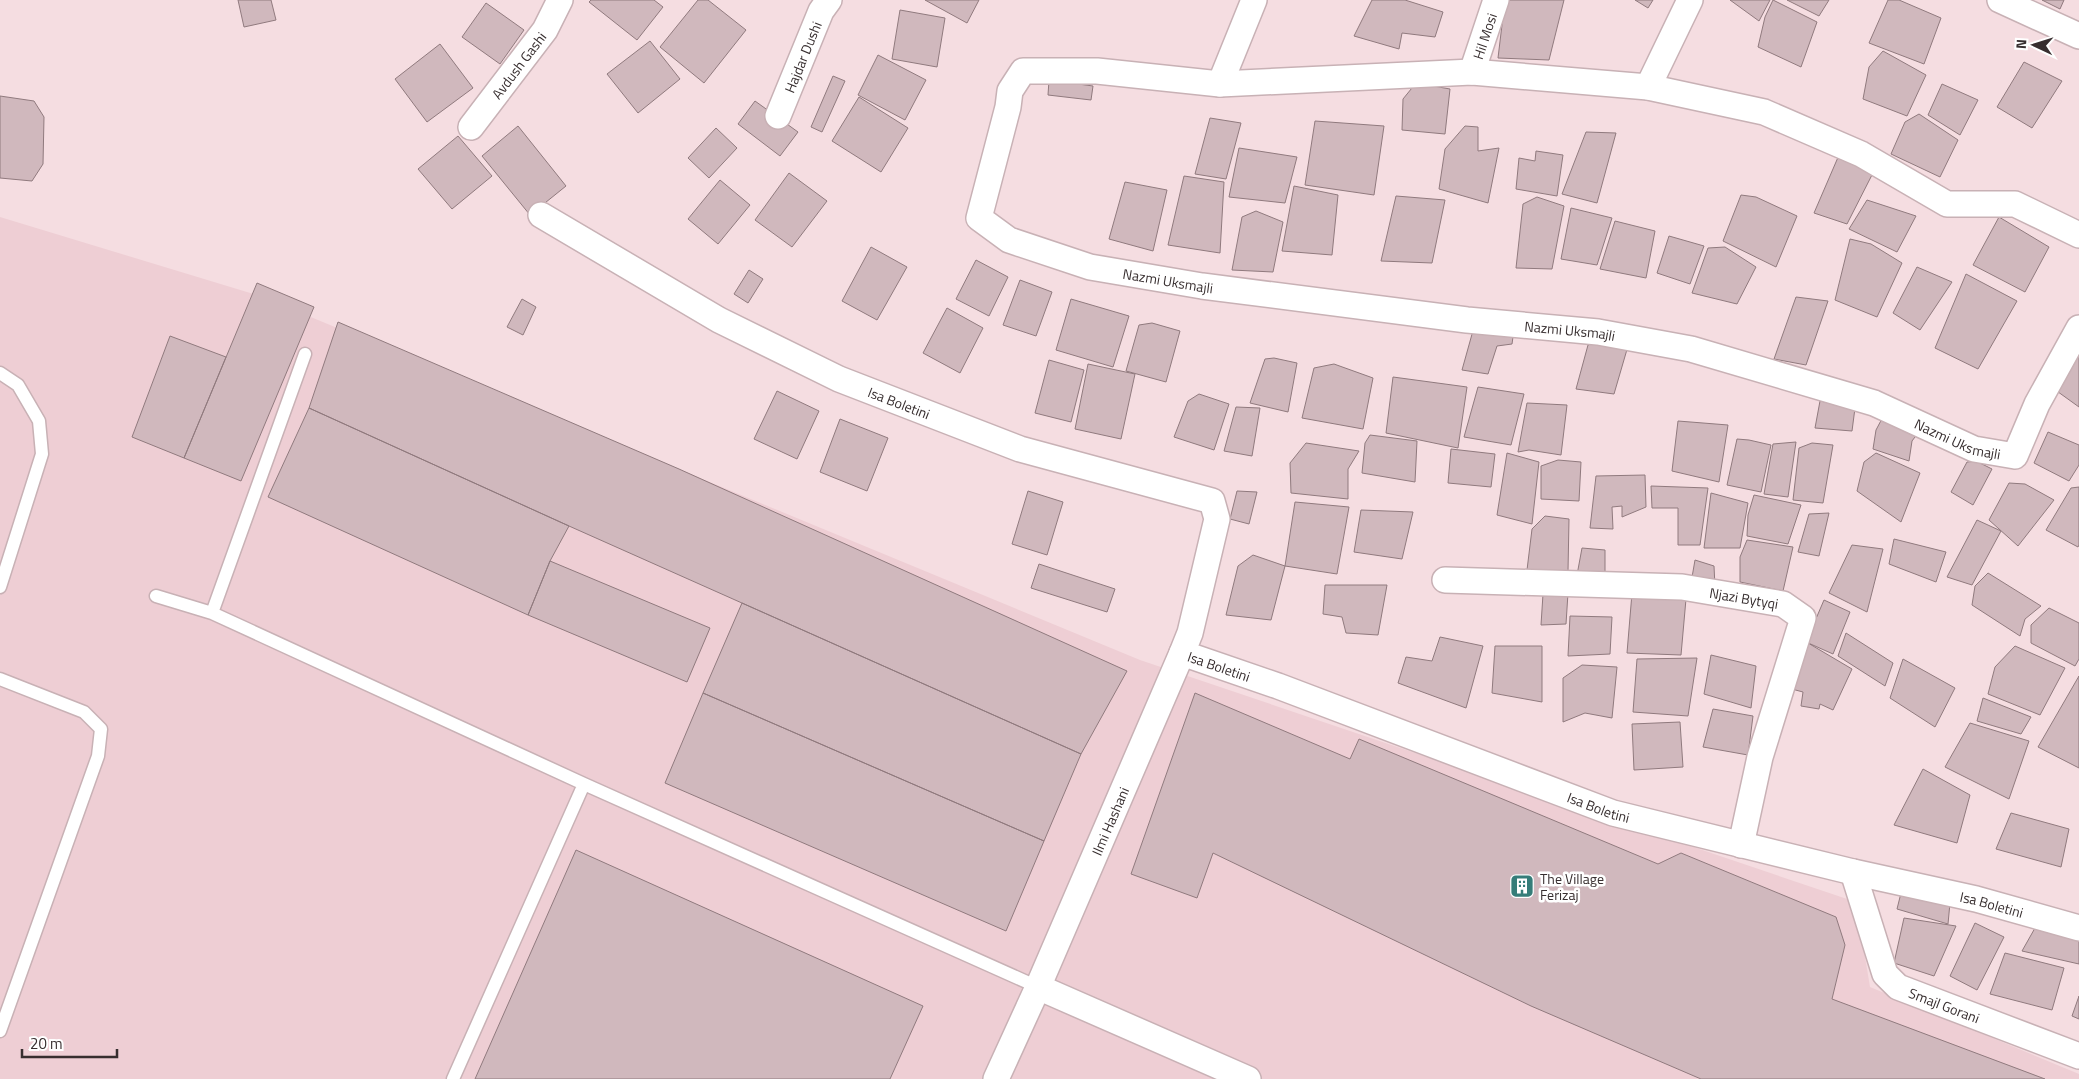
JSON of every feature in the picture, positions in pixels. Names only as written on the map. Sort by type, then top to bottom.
[{"type":"street","name":"Avdush Gashi","points":[[470,127],[546,30],[560,0]]},
{"type":"street","name":"Hajdar Dushi","points":[[778,116],[821,11],[829,0]]},
{"type":"street","points":[[1254,0],[1220,84],[1472,72],[1648,88],[1764,112],[1861,154],[1947,204],[2015,204],[2079,236]]},
{"type":"street","name":"Hil Mosi","points":[[1472,72],[1496,0]]},
{"type":"street","points":[[1648,88],[1690,0]]},
{"type":"street","points":[[2000,0],[2079,36]]},
{"type":"street","name":"Nazmi Uksmajli","points":[[1220,84],[1097,71],[1023,71],[1010,91],[1008,108],[979,218],[1009,240],[1090,267],[1202,286],[1467,320],[1598,332],[1691,349],[1874,403],[1974,449],[2015,456],[2037,404],[2079,328]]},
{"type":"street","name":"Isa Boletini","points":[[541,215],[720,320],[839,379],[1020,448],[1212,501],[1216,520],[1190,633],[1182,653],[1278,686],[1613,813],[1741,846],[1968,896],[2079,928]]},
{"type":"street","name":"Njazi Bytyqi","points":[[1445,580],[1682,587],[1783,604],[1803,618],[1760,757],[1741,846]]},
{"type":"street","name":"Ilmi Hashani","points":[[996,1079],[1038,987],[1182,653]]},
{"type":"street","name":"Smajl Gorani","points":[[1853,872],[1885,974],[1898,987],[2079,1056]]},
{"type":"street","points":[[1038,987],[1248,1079]]},
{"type":"lane","points":[[212,613],[304,354]]},
{"type":"lane","points":[[0,373],[18,385],[39,421],[42,454],[0,588]]},
{"type":"lane","points":[[156,596],[212,613],[584,784],[1038,987]]},
{"type":"lane","points":[[0,679],[84,712],[100,729],[98,756],[0,1031]]},
{"type":"lane","points":[[453,1079],[584,784]]},
{"type":"shaded area","points":[[0,217],[260,296],[1140,660],[1856,902],[1870,987],[2079,1074],[2079,1079],[0,1079]]},
{"type":"building","points":[[238,0],[271,0],[276,20],[244,27]]},
{"type":"building","points":[[591,0],[654,0],[663,7],[637,40],[589,2]]},
{"type":"building","points":[[698,0],[708,0],[746,30],[704,83],[660,47]]},
{"type":"building","points":[[925,0],[979,0],[967,23]]},
{"type":"building","points":[[1372,0],[1405,0],[1443,12],[1435,37],[1402,33],[1399,49],[1354,36]]},
{"type":"building","points":[[1505,0],[1564,0],[1549,60],[1498,58]]},
{"type":"building","points":[[1635,0],[1653,0],[1648,8]]},
{"type":"building","points":[[1730,0],[1770,0],[1759,21]]},
{"type":"building","points":[[1773,0],[1817,22],[1801,67],[1758,47],[1765,17]]},
{"type":"building","points":[[1787,0],[1829,0],[1819,16]]},
{"type":"building","points":[[1888,0],[1899,0],[1941,18],[1924,64],[1869,43]]},
{"type":"building","points":[[2042,0],[2064,0],[2060,9]]},
{"type":"building","points":[[486,3],[524,30],[500,64],[462,37]]},
{"type":"building","points":[[900,10],[945,18],[937,67],[892,59]]},
{"type":"building","points":[[650,41],[680,79],[638,113],[607,74]]},
{"type":"building","points":[[440,44],[473,88],[427,122],[395,79]]},
{"type":"building","points":[[1883,51],[1926,75],[1907,116],[1863,99],[1869,67]]},
{"type":"building","points":[[878,55],[926,80],[905,120],[858,95]]},
{"type":"building","points":[[2024,62],[2062,81],[2032,128],[1997,107]]},
{"type":"building","points":[[833,76],[845,81],[822,132],[811,127]]},
{"type":"building","points":[[1049,80],[1093,86],[1091,100],[1048,95]]},
{"type":"building","points":[[1416,83],[1450,89],[1445,134],[1402,130],[1403,99]]},
{"type":"building","points":[[1942,84],[1978,100],[1960,135],[1928,115]]},
{"type":"building","points":[[0,96],[34,101],[44,117],[43,164],[32,181],[0,178]]},
{"type":"building","points":[[859,97],[908,128],[881,172],[832,141]]},
{"type":"building","points":[[755,101],[798,132],[780,156],[738,124]]},
{"type":"building","points":[[1919,114],[1958,140],[1940,177],[1891,154],[1905,122]]},
{"type":"building","points":[[1210,118],[1241,123],[1226,179],[1195,174]]},
{"type":"building","points":[[1315,121],[1384,126],[1374,195],[1305,185]]},
{"type":"building","points":[[518,126],[566,186],[530,215],[482,156]]},
{"type":"building","points":[[1465,126],[1478,127],[1478,151],[1499,148],[1488,203],[1439,189],[1445,149]]},
{"type":"building","points":[[716,128],[737,148],[709,178],[688,158]]},
{"type":"building","points":[[1586,132],[1616,133],[1597,203],[1562,194]]},
{"type":"building","points":[[458,136],[492,176],[452,209],[418,169]]},
{"type":"building","points":[[1239,148],[1297,157],[1285,203],[1229,197]]},
{"type":"building","points":[[1536,151],[1563,155],[1557,196],[1516,189],[1519,158],[1535,161]]},
{"type":"building","points":[[1839,155],[1875,169],[1847,224],[1814,213]]},
{"type":"building","points":[[789,173],[827,201],[792,247],[755,220]]},
{"type":"building","points":[[1184,176],[1224,182],[1220,253],[1168,245]]},
{"type":"building","points":[[720,180],[750,205],[718,244],[688,219]]},
{"type":"building","points":[[1125,182],[1167,190],[1153,251],[1109,239]]},
{"type":"building","points":[[1294,186],[1338,195],[1332,255],[1282,251]]},
{"type":"building","points":[[1741,195],[1756,197],[1797,216],[1776,267],[1723,241]]},
{"type":"building","points":[[1396,196],[1445,200],[1432,263],[1381,261]]},
{"type":"building","points":[[1537,197],[1564,206],[1552,269],[1516,268],[1523,204]]},
{"type":"building","points":[[1867,200],[1916,216],[1897,252],[1849,229]]},
{"type":"building","points":[[1571,208],[1612,218],[1597,265],[1561,259]]},
{"type":"building","points":[[1256,211],[1283,222],[1273,272],[1232,270],[1242,217]]},
{"type":"building","points":[[1999,217],[2049,247],[2025,292],[1973,265]]},
{"type":"building","points":[[1615,221],[1655,231],[1646,278],[1600,269]]},
{"type":"building","points":[[1669,236],[1704,246],[1690,284],[1657,273]]},
{"type":"building","points":[[1850,239],[1871,244],[1902,263],[1877,317],[1835,300]]},
{"type":"building","points":[[871,247],[907,267],[877,320],[842,301]]},
{"type":"building","points":[[1725,247],[1756,267],[1737,304],[1692,293],[1708,248]]},
{"type":"building","points":[[976,260],[1008,277],[989,316],[956,299]]},
{"type":"building","points":[[1917,267],[1952,282],[1920,330],[1893,313]]},
{"type":"building","points":[[749,270],[763,279],[748,303],[734,294]]},
{"type":"building","points":[[1966,274],[2017,301],[1978,369],[1935,348]]},
{"type":"building","points":[[1020,280],[1052,292],[1036,336],[1003,325]]},
{"type":"building","points":[[257,283],[314,307],[241,481],[184,458]]},
{"type":"building","points":[[1796,297],[1828,301],[1806,365],[1774,359]]},
{"type":"building","points":[[522,299],[536,307],[523,335],[507,327]]},
{"type":"building","points":[[1071,299],[1129,316],[1113,367],[1056,350]]},
{"type":"building","points":[[947,308],[983,328],[960,373],[923,353]]},
{"type":"building","points":[[338,322],[679,469],[1127,671],[1081,754],[309,408]]},
{"type":"building","points":[[1152,323],[1180,331],[1166,382],[1126,371],[1139,325]]},
{"type":"building","points":[[1474,327],[1514,330],[1512,344],[1497,346],[1488,374],[1462,370]]},
{"type":"building","points":[[170,336],[226,357],[184,458],[132,437]]},
{"type":"building","points":[[1604,339],[1628,346],[1614,394],[1576,389],[1588,345]]},
{"type":"building","points":[[2079,342],[2079,407],[2054,389]]},
{"type":"building","points":[[1274,358],[1297,363],[1288,412],[1250,403],[1265,359]]},
{"type":"building","points":[[1049,360],[1084,370],[1071,422],[1035,413]]},
{"type":"building","points":[[1088,364],[1135,374],[1121,439],[1075,429]]},
{"type":"building","points":[[1334,364],[1373,378],[1363,429],[1302,418],[1314,368]]},
{"type":"building","points":[[1393,377],[1467,387],[1458,448],[1386,433]]},
{"type":"building","points":[[1478,387],[1524,394],[1511,445],[1464,437]]},
{"type":"building","points":[[777,391],[819,411],[797,459],[754,439]]},
{"type":"building","points":[[1199,394],[1229,404],[1214,450],[1174,437],[1188,401]]},
{"type":"building","points":[[1820,401],[1855,408],[1852,431],[1815,428]]},
{"type":"building","points":[[1527,403],[1567,405],[1561,455],[1529,450],[1518,452]]},
{"type":"building","points":[[1236,407],[1260,408],[1252,456],[1224,451]]},
{"type":"building","points":[[309,408],[569,526],[550,561],[528,615],[268,497]]},
{"type":"building","points":[[1885,413],[1921,429],[1912,441],[1909,461],[1873,449],[1876,430]]},
{"type":"building","points":[[840,419],[888,438],[867,491],[820,472]]},
{"type":"building","points":[[1678,421],[1728,425],[1719,482],[1672,471]]},
{"type":"building","points":[[2048,432],[2079,445],[2079,465],[2069,481],[2034,463]]},
{"type":"building","points":[[1370,435],[1417,441],[1415,482],[1362,473],[1365,443]]},
{"type":"building","points":[[1737,439],[1771,445],[1761,492],[1727,485]]},
{"type":"building","points":[[1796,442],[1788,497],[1764,494],[1773,444]]},
{"type":"building","points":[[1306,443],[1359,451],[1348,469],[1348,499],[1291,493],[1290,463]]},
{"type":"building","points":[[1812,443],[1833,445],[1823,503],[1793,500],[1799,448]]},
{"type":"building","points":[[1451,449],[1495,454],[1491,487],[1448,483]]},
{"type":"building","points":[[1507,453],[1539,462],[1532,524],[1497,515]]},
{"type":"building","points":[[1876,453],[1920,473],[1901,522],[1857,491],[1864,462]]},
{"type":"building","points":[[1558,460],[1581,462],[1579,501],[1541,499],[1541,466]]},
{"type":"building","points":[[1976,461],[1992,469],[1973,505],[1951,492],[1967,462]]},
{"type":"building","points":[[1645,475],[1646,507],[1622,517],[1622,506],[1612,507],[1613,529],[1590,528],[1596,476]]},
{"type":"building","points":[[2009,483],[2025,484],[2054,500],[2018,546],[1989,520]]},
{"type":"building","points":[[1651,486],[1708,488],[1700,545],[1678,545],[1678,508],[1652,508]]},
{"type":"building","points":[[2079,487],[2078,547],[2046,530],[2071,488]]},
{"type":"building","points":[[1028,491],[1063,502],[1047,555],[1012,544]]},
{"type":"building","points":[[1237,491],[1257,492],[1249,524],[1230,519]]},
{"type":"building","points":[[1711,493],[1748,503],[1740,548],[1704,548]]},
{"type":"building","points":[[1754,495],[1801,505],[1788,544],[1747,536],[1748,515]]},
{"type":"building","points":[[1295,502],[1349,507],[1337,574],[1285,566]]},
{"type":"building","points":[[1361,510],[1413,512],[1402,559],[1354,552]]},
{"type":"building","points":[[1829,513],[1819,556],[1798,552],[1809,514]]},
{"type":"building","points":[[1545,516],[1569,519],[1568,571],[1527,570],[1532,529]]},
{"type":"building","points":[[1977,520],[2001,531],[1972,585],[1947,577]]},
{"type":"building","points":[[1894,539],[1946,552],[1936,582],[1889,564]]},
{"type":"building","points":[[1747,540],[1793,547],[1783,591],[1740,582],[1740,557]]},
{"type":"building","points":[[1852,545],[1883,549],[1867,612],[1829,593]]},
{"type":"building","points":[[1582,548],[1605,550],[1605,575],[1577,575]]},
{"type":"building","points":[[1253,555],[1285,566],[1271,620],[1226,615],[1238,566]]},
{"type":"building","points":[[1695,560],[1714,566],[1715,587],[1691,583]]},
{"type":"building","points":[[550,561],[710,628],[687,682],[528,615]]},
{"type":"building","points":[[1039,564],[1115,589],[1107,612],[1031,588]]},
{"type":"building","points":[[1988,573],[2041,606],[2025,619],[2020,636],[1972,605],[1975,586]]},
{"type":"building","points":[[1325,585],[1387,585],[1378,635],[1346,633],[1342,617],[1323,614]]},
{"type":"building","points":[[1568,593],[1566,624],[1541,625],[1543,594]]},
{"type":"building","points":[[1632,593],[1686,599],[1681,655],[1627,653]]},
{"type":"building","points":[[1824,600],[1850,612],[1833,654],[1806,642]]},
{"type":"building","points":[[742,603],[1081,754],[1044,841],[703,693]]},
{"type":"building","points":[[2049,608],[2079,623],[2079,659],[2075,666],[2031,643],[2031,625]]},
{"type":"building","points":[[1570,616],[1612,617],[1610,654],[1568,656]]},
{"type":"building","points":[[1846,633],[1893,663],[1885,686],[1838,656]]},
{"type":"building","points":[[1440,637],[1483,646],[1466,708],[1398,683],[1406,657],[1432,661]]},
{"type":"building","points":[[1808,643],[1852,669],[1833,710],[1820,704],[1819,709],[1801,706],[1803,692],[1788,688]]},
{"type":"building","points":[[1495,646],[1542,646],[1542,702],[1492,693]]},
{"type":"building","points":[[2015,646],[2065,668],[2040,715],[1988,694],[1995,667]]},
{"type":"building","points":[[1711,655],[1756,666],[1751,708],[1704,694]]},
{"type":"building","points":[[1697,658],[1688,716],[1633,712],[1637,659]]},
{"type":"building","points":[[1903,659],[1955,688],[1935,727],[1890,698]]},
{"type":"building","points":[[1582,665],[1617,667],[1612,718],[1585,713],[1563,722],[1563,678]]},
{"type":"building","points":[[2079,676],[2079,768],[2038,747]]},
{"type":"building","points":[[703,693],[1044,841],[1006,931],[665,783]]},
{"type":"building","name":"The Village Ferizaj","points":[[1195,693],[1350,759],[1359,739],[1658,864],[1681,853],[1836,917],[1845,945],[1832,999],[2045,1079],[1701,1079],[1531,1006],[1213,853],[1197,898],[1131,874]]},
{"type":"building","points":[[1983,698],[2031,717],[2021,734],[1977,721]]},
{"type":"building","points":[[1713,709],[1753,716],[1748,755],[1703,747]]},
{"type":"building","points":[[1680,722],[1683,767],[1634,770],[1632,724]]},
{"type":"building","points":[[1970,723],[2029,741],[2009,799],[1945,767]]},
{"type":"building","points":[[1923,769],[1970,795],[1957,843],[1894,825]]},
{"type":"building","points":[[2011,813],[2069,829],[2061,867],[1996,849]]},
{"type":"building","points":[[576,850],[923,1006],[890,1079],[475,1079]]},
{"type":"building","points":[[1951,892],[1948,924],[1897,909],[1901,893]]},
{"type":"building","points":[[1904,918],[1956,926],[1934,976],[1894,963]]},
{"type":"building","points":[[1975,923],[2004,937],[1977,990],[1950,976]]},
{"type":"building","points":[[2035,928],[2079,937],[2079,964],[2022,951]]},
{"type":"building","points":[[2005,953],[2064,968],[2052,1010],[1990,994]]},
{"type":"building","points":[[2079,996],[2079,1019],[2072,1016]]},
{"type":"place","name":"The Village Ferizaj","points":[[1522,886]]}]
